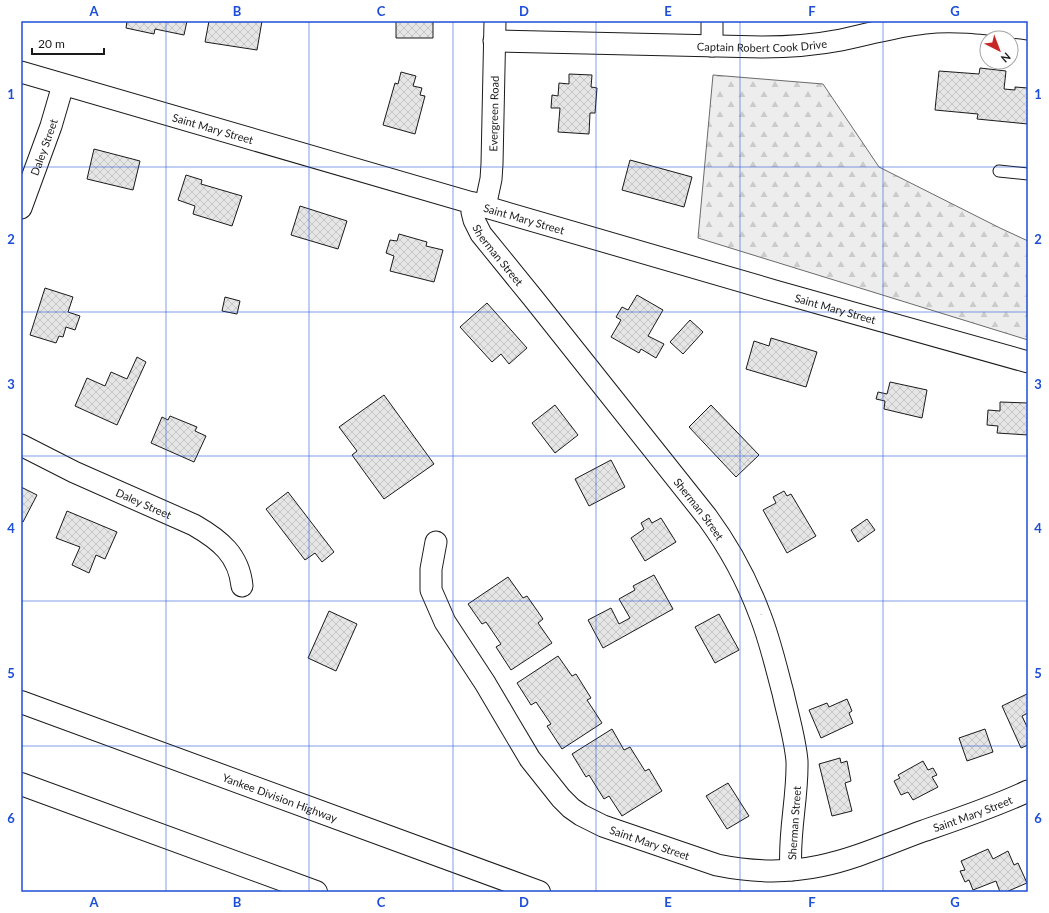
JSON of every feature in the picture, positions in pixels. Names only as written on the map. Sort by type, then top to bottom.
[{"type":"highway","name":"Yankee Division Highway","points":[[21,702],[539,892]]},
{"type":"highway","points":[[21,784],[316,892]]},
{"type":"street","points":[[712,21],[712,46]]},
{"type":"street","name":"Captain Robert Cook Drive","points":[[494,31],[712,46],[762,47],[804,46],[842,40],[874,27],[924,23],[960,22],[1028,29]]},
{"type":"street","name":"Evergreen Road","points":[[479,205],[491,179],[494,31]]},
{"type":"street","name":"Saint Mary Street","points":[[21,72],[775,291],[1028,362]]},
{"type":"street","name":"Daley Street","points":[[21,208],[51,126],[63,85]]},
{"type":"street","name":"Sherman Street","points":[[479,205],[472,212],[481,234],[707,517],[728,548],[752,594],[773,656],[796,748],[797,777],[790,848],[791,870]]},
{"type":"street","name":"Daley Street","points":[[21,445],[74,472],[205,531],[225,547],[232,556],[238,565],[242,586]]},
{"type":"street","name":"Saint Mary Street","points":[[436,542],[431,569],[431,590],[445,622],[485,683],[530,759],[551,786],[571,808],[603,826],[718,865],[731,868],[791,870],[819,866],[848,858],[1028,791]]},
{"type":"lane","points":[[999,171],[1028,174]]},
{"type":"green space","points":[[713,75],[823,84],[879,167],[1028,241],[1028,340],[698,238]]},
{"type":"building","points":[[127,21],[187,21],[184,35],[155,29],[154,34],[126,28]]},
{"type":"building","points":[[209,21],[262,21],[257,50],[205,42]]},
{"type":"building","points":[[396,21],[433,21],[433,38],[396,38]]},
{"type":"building","points":[[980,70],[1006,71],[1004,89],[1015,90],[1015,87],[1028,88],[1028,124],[977,119],[978,114],[935,110],[939,71],[979,74]]},
{"type":"building","points":[[401,72],[416,76],[413,86],[422,88],[420,95],[425,96],[415,134],[383,125],[395,83],[398,84]]},
{"type":"building","points":[[569,74],[592,75],[591,87],[597,88],[595,113],[590,113],[589,134],[558,132],[560,108],[551,108],[552,95],[558,96],[559,83],[569,84]]},
{"type":"building","points":[[94,149],[140,161],[133,190],[87,179]]},
{"type":"building","points":[[630,160],[692,177],[684,207],[622,190]]},
{"type":"building","points":[[186,175],[202,180],[201,184],[242,196],[232,226],[193,214],[195,206],[178,200]]},
{"type":"building","points":[[300,206],[347,221],[338,249],[291,235]]},
{"type":"building","points":[[399,234],[427,242],[426,246],[443,250],[434,282],[390,271],[394,256],[386,253],[390,240],[397,241]]},
{"type":"building","points":[[45,288],[73,297],[68,312],[80,316],[75,330],[66,327],[63,337],[59,336],[56,343],[30,335]]},
{"type":"building","points":[[637,295],[663,310],[648,336],[664,344],[656,358],[641,349],[639,353],[611,337],[621,320],[616,317],[622,307],[628,310]]},
{"type":"building","points":[[225,297],[240,301],[237,314],[222,311]]},
{"type":"building","points":[[487,303],[527,348],[509,364],[501,354],[492,362],[460,327]]},
{"type":"building","points":[[690,320],[703,332],[683,354],[670,342]]},
{"type":"building","points":[[771,338],[817,352],[806,387],[746,369],[754,341],[769,346]]},
{"type":"building","points":[[137,357],[146,362],[117,425],[75,406],[87,378],[105,386],[111,372],[127,379]]},
{"type":"building","points":[[890,382],[927,390],[922,418],[884,409],[885,401],[876,399],[878,392],[887,394]]},
{"type":"building","points":[[384,395],[434,464],[384,499],[352,455],[357,451],[339,427]]},
{"type":"building","points":[[1000,402],[1028,403],[1028,435],[997,433],[998,426],[987,425],[988,410],[1000,411]]},
{"type":"building","points":[[555,405],[578,435],[555,453],[532,423]]},
{"type":"building","points":[[711,405],[759,455],[736,477],[689,427]]},
{"type":"building","points":[[170,416],[197,427],[195,431],[206,436],[194,462],[151,443],[162,417],[168,420]]},
{"type":"building","points":[[611,460],[625,487],[589,506],[575,479]]},
{"type":"building","points":[[21,487],[37,495],[23,522],[21,521]]},
{"type":"building","points":[[784,491],[787,496],[791,494],[816,536],[787,553],[763,510],[776,503],[773,497]]},
{"type":"building","points":[[288,492],[334,552],[322,562],[315,553],[305,560],[266,509]]},
{"type":"building","points":[[67,511],[117,532],[105,559],[96,555],[89,573],[72,565],[80,547],[56,538]]},
{"type":"building","points":[[649,518],[652,523],[661,518],[676,542],[645,561],[631,538],[644,529],[641,523]]},
{"type":"building","points":[[867,519],[875,530],[858,542],[851,530]]},
{"type":"building","points":[[654,575],[673,609],[603,648],[588,620],[611,608],[619,624],[630,618],[619,599],[635,590],[633,586]]},
{"type":"building","points":[[508,577],[523,598],[527,596],[543,619],[538,623],[552,643],[511,670],[496,647],[501,644],[486,622],[482,624],[468,604]]},
{"type":"building","points":[[329,611],[357,624],[336,671],[308,658]]},
{"type":"building","points":[[719,614],[739,650],[715,663],[695,627]]},
{"type":"building","points":[[558,656],[572,676],[576,674],[591,698],[587,700],[602,723],[562,749],[547,726],[551,724],[536,702],[531,705],[517,683]]},
{"type":"building","points":[[1027,694],[1028,713],[1022,716],[1028,729],[1028,745],[1021,748],[1002,706]]},
{"type":"building","points":[[847,699],[852,711],[849,713],[853,723],[821,738],[809,710],[827,703],[829,707]]},
{"type":"building","points":[[612,729],[624,750],[630,747],[645,771],[649,769],[662,791],[622,816],[609,796],[604,799],[589,775],[586,777],[572,754]]},
{"type":"building","points":[[985,729],[993,752],[967,761],[959,738]]},
{"type":"building","points":[[840,758],[841,763],[847,761],[851,781],[845,783],[852,811],[832,816],[819,764]]},
{"type":"building","points":[[923,761],[928,770],[933,768],[937,775],[932,777],[938,787],[913,800],[908,792],[901,795],[894,781],[900,778],[898,775]]},
{"type":"building","points":[[728,783],[749,816],[727,829],[706,796]]},
{"type":"building","points":[[988,849],[993,859],[1008,851],[1014,865],[1018,863],[1027,883],[1006,892],[1000,892],[996,881],[973,890],[969,880],[965,882],[960,871],[965,870],[961,861]]}]
